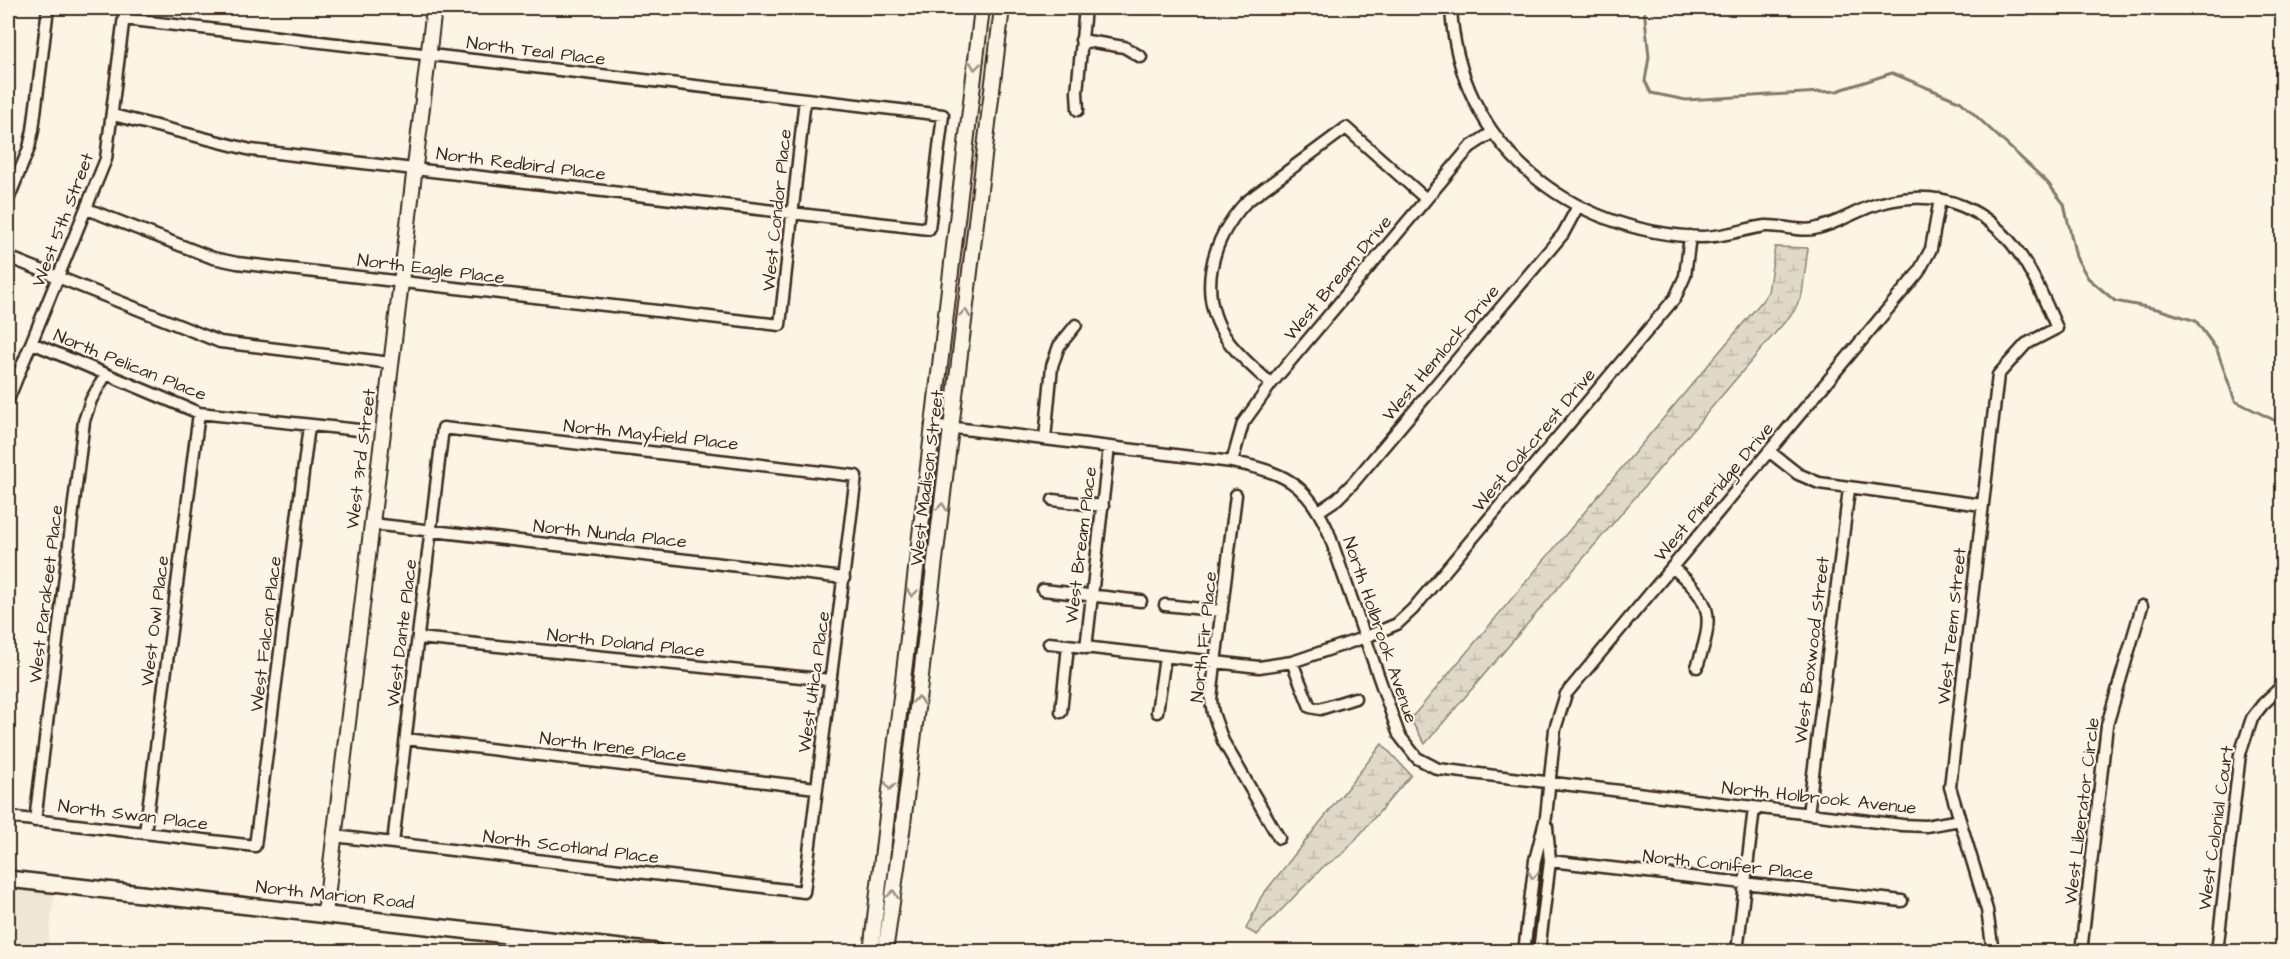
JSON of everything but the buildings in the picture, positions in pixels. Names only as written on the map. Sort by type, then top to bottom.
[{"type":"main road","name":"North Marion Road","points":[[8,879],[630,950],[657,951]]},
{"type":"street","points":[[8,200],[29,148],[33,130],[48,8]]},
{"type":"street","name":"West 3rd Street","points":[[325,914],[434,8]]},
{"type":"street","name":"West Madison Street","points":[[871,951],[982,8]]},
{"type":"street","name":"West Madison Street","points":[[885,951],[1002,8]]},
{"type":"street","points":[[1078,110],[1085,8]]},
{"type":"street","points":[[1451,8],[1454,43],[1460,63],[1473,97],[1493,132],[1513,159],[1533,178],[1578,206],[1603,218],[1690,236],[1711,237],[1767,226],[1811,230],[1882,203],[1916,198],[1940,199]]},
{"type":"street","name":"North Teal Place","points":[[125,13],[428,55],[943,115],[929,229]]},
{"type":"street","name":"West 5th Street","points":[[8,400],[106,159],[125,13]]},
{"type":"street","points":[[1081,40],[1124,47],[1141,57]]},
{"type":"street","name":"West Condor Place","points":[[780,326],[806,99]]},
{"type":"street","name":"North Redbird Place","points":[[113,115],[237,148],[929,229]]},
{"type":"street","points":[[1270,384],[1229,342],[1216,317],[1212,303],[1210,279],[1213,255],[1223,232],[1236,213],[1246,202],[1346,128],[1426,199]]},
{"type":"street","name":"West Bream Drive","points":[[1232,462],[1243,423],[1270,384],[1470,147],[1493,132]]},
{"type":"street","name":"West Teem Street","points":[[1940,199],[1971,210],[2009,239],[2026,260],[2057,328],[2026,344],[1998,375],[1950,787],[1987,910],[1993,951]]},
{"type":"street","name":"West Pineridge Drive","points":[[1524,951],[1535,860],[1546,818],[1555,729],[1566,694],[1770,452],[1925,262],[1934,237],[1940,199]]},
{"type":"street","name":"West Hemlock Drive","points":[[1319,511],[1337,499],[1353,483],[1563,234],[1578,206]]},
{"type":"street","name":"North Eagle Place","points":[[87,209],[213,258],[780,326]]},
{"type":"street","name":"West Oakcrest Drive","points":[[1049,644],[1259,667],[1292,662],[1396,624],[1413,609],[1671,303],[1683,283],[1690,236]]},
{"type":"street","points":[[8,257],[220,342],[391,363]]},
{"type":"street","points":[[1045,439],[1052,366],[1059,346],[1076,325]]},
{"type":"street","name":"North Pelican Place","points":[[32,343],[199,412],[359,430]]},
{"type":"street","name":"West Parakeet Place","points":[[35,821],[84,421],[91,400],[105,375]]},
{"type":"street","name":"West Owl Place","points":[[145,833],[199,412]]},
{"type":"street","name":"North Holbrook Avenue","points":[[932,425],[1232,462],[1260,467],[1283,476],[1300,487],[1319,511],[1399,735],[1417,758],[1445,771],[1902,825],[1926,826],[1960,820]]},
{"type":"street","name":"West Falcon Place","points":[[255,846],[309,426]]},
{"type":"street","name":"North Mayfield Place","points":[[443,428],[856,476]]},
{"type":"street","name":"West Dante Place","points":[[393,843],[443,428]]},
{"type":"street","name":"West Bream Place","points":[[1086,648],[1109,447]]},
{"type":"street","points":[[1770,452],[1811,481],[1849,489],[1982,505]]},
{"type":"street","name":"West Utica Place","points":[[804,892],[856,476]]},
{"type":"street","name":"West Boxwood Street","points":[[1808,814],[1849,489]]},
{"type":"street","name":"North Fir Place","points":[[1236,495],[1211,700],[1216,724],[1279,838]]},
{"type":"street","points":[[1053,500],[1102,506]]},
{"type":"street","name":"North Nunda Place","points":[[372,524],[844,578]]},
{"type":"street","points":[[1672,567],[1695,587],[1706,608],[1708,635],[1697,667]]},
{"type":"street","points":[[1043,590],[1141,601]]},
{"type":"street","points":[[1165,605],[1222,611]]},
{"type":"street","name":"West Liberator Circle","points":[[2081,951],[2107,725],[2142,606]]},
{"type":"street","name":"North Doland Place","points":[[419,638],[830,680]]},
{"type":"street","points":[[1060,712],[1068,646]]},
{"type":"street","points":[[1157,712],[1164,657]]},
{"type":"street","points":[[1292,662],[1310,707],[1320,709],[1354,698]]},
{"type":"street","name":"West Colonial Court","points":[[2217,951],[2240,754],[2252,718],[2263,704],[2283,686]]},
{"type":"street","name":"North Irene Place","points":[[406,739],[816,788]]},
{"type":"street","points":[[1737,951],[1754,808]]},
{"type":"street","name":"North Swan Place","points":[[8,817],[255,846]]},
{"type":"street","name":"West Pineridge Drive","points":[[1539,951],[1550,861],[1546,818]]},
{"type":"street","name":"North Scotland Place","points":[[334,836],[804,892]]},
{"type":"street","name":"North Conifer Place","points":[[1550,861],[1902,901]]},
{"type":"shaded area","points":[[8,886],[55,891],[47,951],[8,952]]},
{"type":"green space","points":[[1775,247],[1808,248],[1802,294],[1794,311],[1425,744],[1413,724],[1413,716],[1762,301],[1768,292]]},
{"type":"green space","points":[[1382,744],[1411,775],[1344,853],[1323,867],[1257,935],[1246,929],[1261,897]]},
{"type":"waterway","points":[[1644,8],[1649,57],[1645,81],[1651,93],[1686,100],[1837,91],[1892,73],[1961,102],[2047,182],[2064,204],[2076,257],[2088,278],[2115,301],[2157,309],[2196,321],[2217,350],[2235,401],[2282,424]]}]
